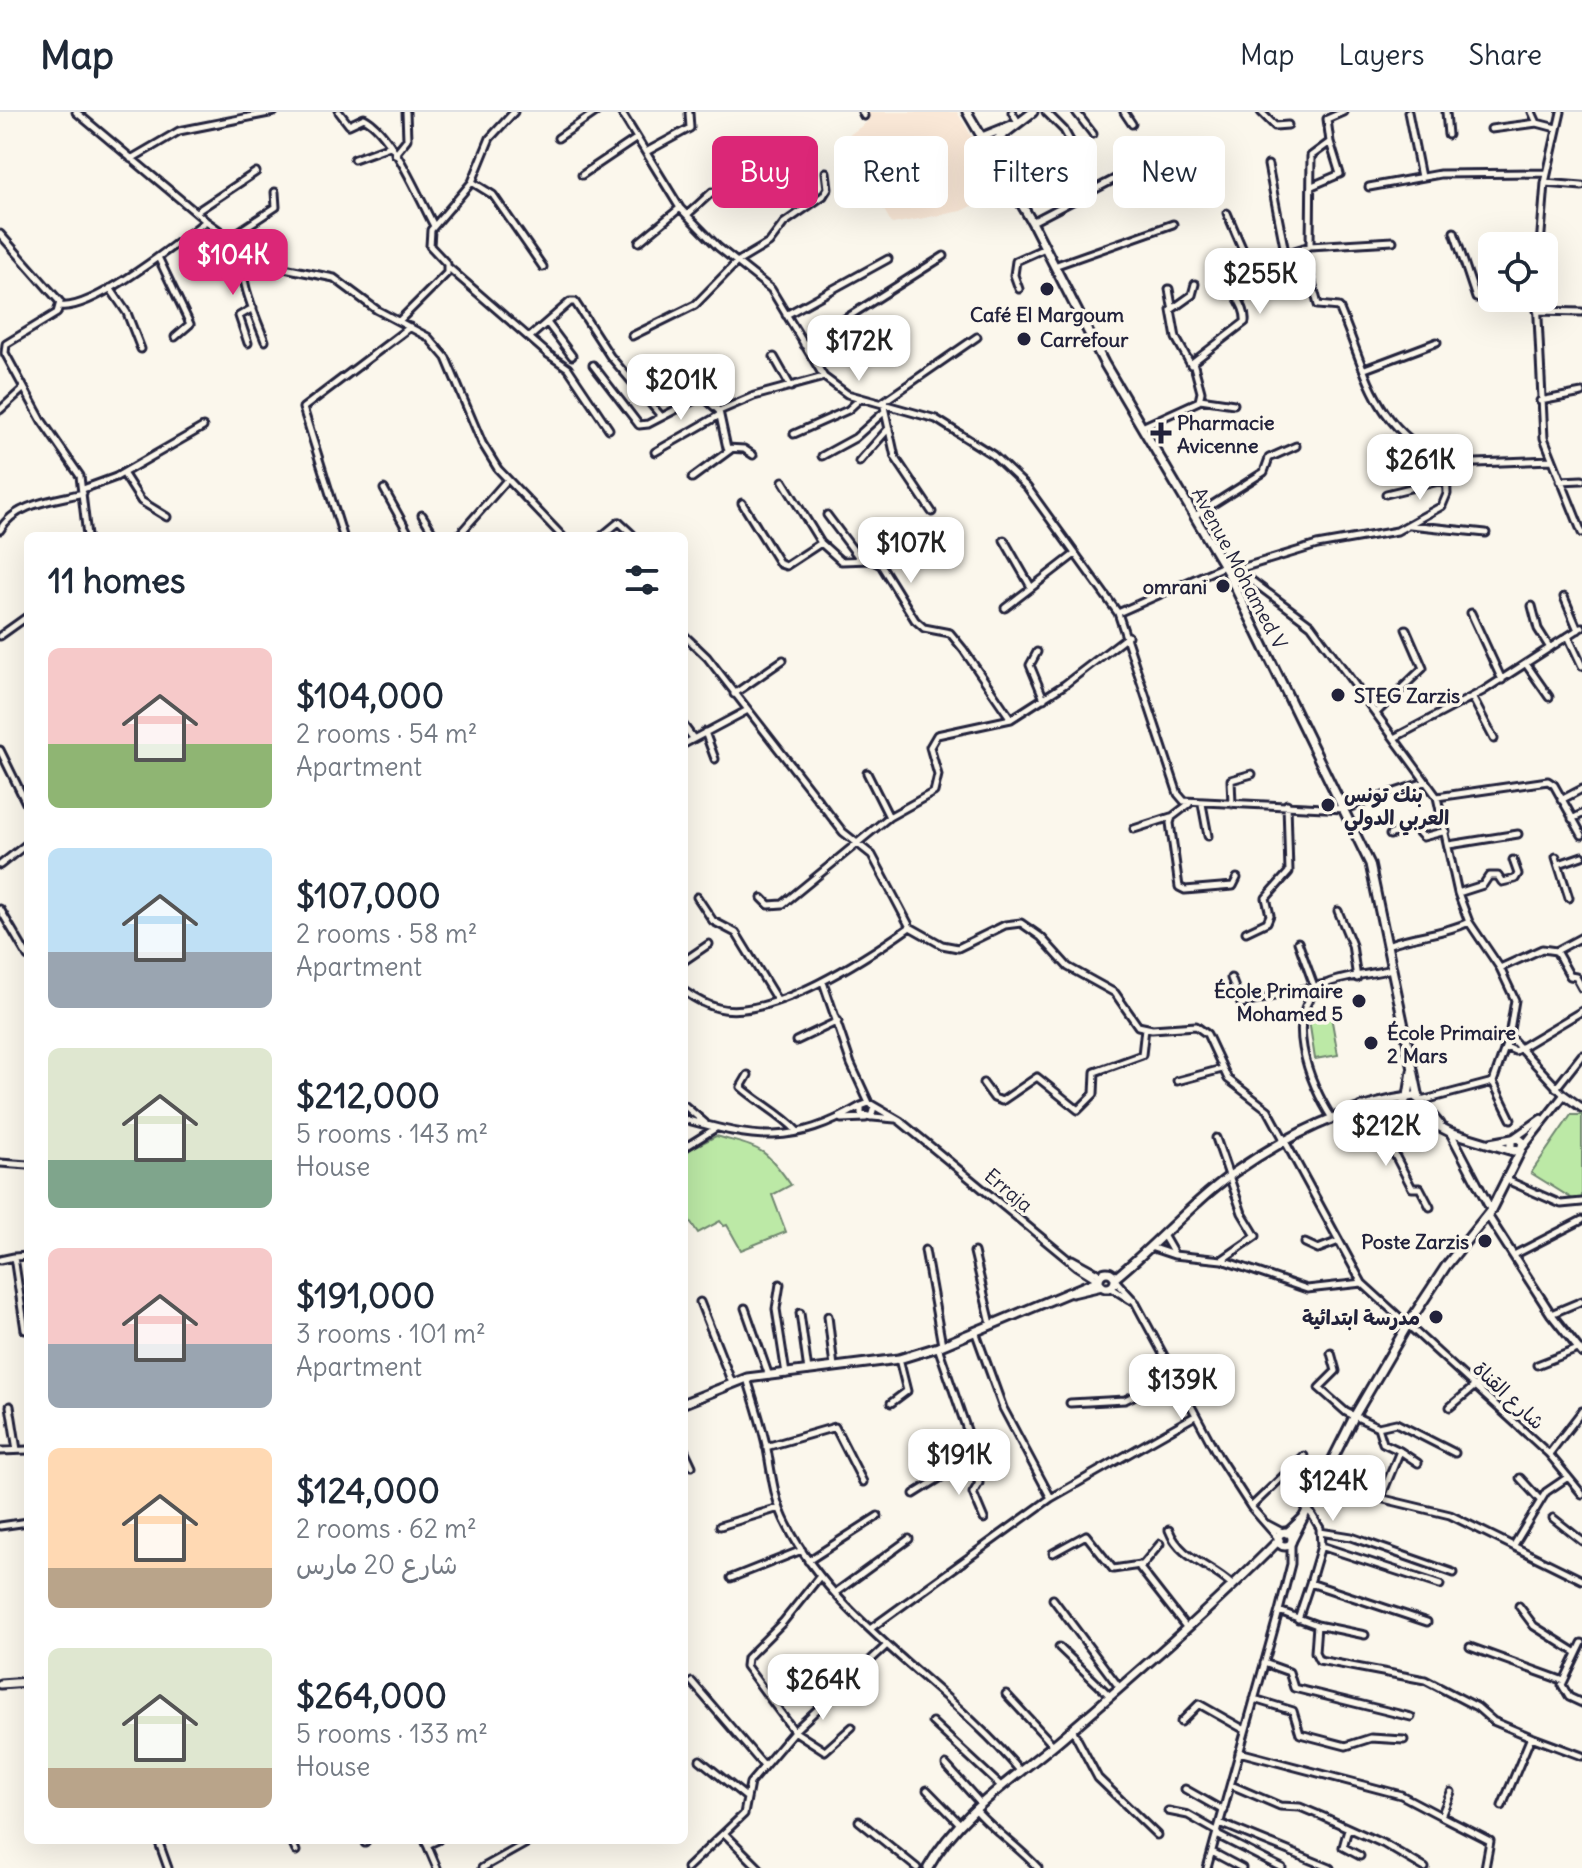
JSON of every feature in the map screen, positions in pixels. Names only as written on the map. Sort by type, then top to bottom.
[{"type":"main road","name":"Avenue Mohamed V","points":[[967,112],[981,136]]},
{"type":"main road","points":[[1000,136],[1033,112]]},
{"type":"main road","points":[[985,136],[1015,124]]},
{"type":"main road","name":"Avenue Mohamed V","points":[[1024,208],[1104,363],[1229,569],[1370,864],[1421,1101]]},
{"type":"main road","name":"Avenue Mohamed V","points":[[1405,1110],[1412,1069]]},
{"type":"main road","points":[[688,1401],[747,1378],[899,1359],[940,1346],[1107,1280],[1136,1259],[1228,1178],[1286,1141],[1359,1107],[1407,1097],[1421,1101],[1446,1130]]},
{"type":"main road","points":[[1414,1114],[1421,1101]]},
{"type":"main road","points":[[1359,1107],[1405,1110],[1482,1144],[1518,1150]]},
{"type":"main road","points":[[1512,1140],[1518,1150]]},
{"type":"main road","points":[[928,1868],[960,1824],[978,1806],[1110,1696],[1285,1539],[1309,1511],[1355,1415],[1408,1324],[1446,1266],[1490,1213],[1509,1181],[1522,1140],[1482,1144]]},
{"type":"main road","points":[[2,1682],[24,1682]]},
{"type":"street","points":[[76,112],[229,238],[279,267],[334,278],[428,337],[446,358],[482,443],[507,480],[552,532]]},
{"type":"street","points":[[131,159],[179,131],[274,112]]},
{"type":"street","points":[[339,112],[349,125],[368,119],[395,154],[434,226]]},
{"type":"street","points":[[514,112],[490,138],[472,182],[434,226],[428,240],[448,267],[568,368],[609,429]]},
{"type":"street","points":[[558,138],[596,112]]},
{"type":"street","points":[[621,112],[680,208],[718,247],[767,283],[824,377],[847,394],[936,419],[993,455],[1027,487],[1103,587],[1118,613],[1178,794],[1190,804]]},
{"type":"street","points":[[1012,112],[1015,124]]},
{"type":"street","points":[[1046,112],[1067,136]]},
{"type":"street","points":[[1076,112],[1093,134]]},
{"type":"street","points":[[1124,112],[1132,124]]},
{"type":"street","points":[[1261,112],[1275,126],[1288,125]]},
{"type":"street","points":[[1311,186],[1340,174],[1327,119],[1343,112]]},
{"type":"street","points":[[1408,112],[1421,177]]},
{"type":"street","points":[[1446,112],[1448,135]]},
{"type":"street","points":[[1532,112],[1537,123]]},
{"type":"street","points":[[1541,232],[1545,183],[1561,112]]},
{"type":"street","points":[[395,154],[407,139],[405,113]]},
{"type":"street","points":[[646,152],[690,128],[689,113]]},
{"type":"street","points":[[1491,129],[1537,123],[1556,128]]},
{"type":"street","points":[[582,175],[637,138]]},
{"type":"street","points":[[1330,142],[1311,156],[1307,247],[1318,305],[1339,307],[1375,397],[1393,427],[1416,448],[1448,466],[1551,460]]},
{"type":"street","points":[[354,159],[390,146]]},
{"type":"street","points":[[1268,165],[1285,252]]},
{"type":"street","points":[[196,212],[256,172]]},
{"type":"street","points":[[632,336],[695,305],[737,262],[769,243],[784,223],[823,196],[828,188],[826,172]]},
{"type":"street","points":[[1369,187],[1421,177],[1547,173]]},
{"type":"street","points":[[1032,222],[1113,180]]},
{"type":"street","points":[[472,182],[493,195],[543,267]]},
{"type":"street","points":[[1545,183],[1582,186]]},
{"type":"street","points":[[229,238],[276,207],[275,192]]},
{"type":"street","points":[[688,214],[712,192]]},
{"type":"street","points":[[639,242],[680,208]]},
{"type":"street","points":[[1227,213],[1249,264]]},
{"type":"street","points":[[61,306],[73,306],[110,288],[206,221]]},
{"type":"street","points":[[1054,266],[1173,224]]},
{"type":"street","points":[[1454,232],[1478,300]]},
{"type":"street","points":[[0,234],[47,285],[61,306]]},
{"type":"street","points":[[0,246],[6,241]]},
{"type":"street","points":[[1192,366],[1245,322],[1244,309],[1228,275],[1249,264],[1307,247],[1393,241]]},
{"type":"street","points":[[242,246],[241,268],[265,341]]},
{"type":"street","points":[[1019,289],[1014,275],[1016,261],[1045,248]]},
{"type":"street","points":[[804,345],[944,256]]},
{"type":"street","points":[[158,257],[190,324],[175,337]]},
{"type":"street","points":[[786,315],[888,259]]},
{"type":"street","points":[[399,321],[447,273],[448,267]]},
{"type":"street","points":[[1172,306],[1192,295],[1195,284]]},
{"type":"street","points":[[110,288],[127,313],[141,349]]},
{"type":"street","points":[[1169,289],[1174,334],[1192,366],[1200,399]]},
{"type":"street","points":[[531,336],[570,302],[575,302],[610,356],[661,416]]},
{"type":"street","points":[[61,306],[57,313],[5,348],[23,389],[80,476],[87,532]]},
{"type":"street","points":[[248,343],[239,316],[253,308]]},
{"type":"street","points":[[1558,311],[1582,312]]},
{"type":"street","points":[[1537,312],[1539,401],[1551,460],[1582,533]]},
{"type":"street","points":[[548,324],[572,356]]},
{"type":"street","points":[[342,532],[303,408],[410,327]]},
{"type":"street","points":[[883,402],[977,337]]},
{"type":"street","points":[[1365,369],[1437,342]]},
{"type":"street","points":[[774,357],[791,387]]},
{"type":"street","points":[[593,365],[637,423],[645,425],[702,396],[718,414],[730,450]]},
{"type":"street","points":[[655,452],[754,396],[824,377]]},
{"type":"street","points":[[0,410],[23,389]]},
{"type":"street","points":[[1539,401],[1582,393]]},
{"type":"street","points":[[794,434],[848,410],[861,398]]},
{"type":"street","points":[[1142,427],[1200,399],[1234,404]]},
{"type":"street","points":[[883,402],[895,457],[932,512]]},
{"type":"street","points":[[822,456],[855,438],[885,412]]},
{"type":"street","points":[[0,530],[4,522],[21,510],[83,491],[123,473],[203,427]]},
{"type":"street","points":[[859,462],[889,428]]},
{"type":"street","points":[[1196,515],[1267,470],[1269,458],[1296,446]]},
{"type":"street","points":[[692,478],[730,450],[744,449],[753,455]]},
{"type":"street","points":[[1118,613],[1229,569],[1310,547],[1384,535],[1409,525],[1442,506],[1447,494],[1448,466]]},
{"type":"street","points":[[123,473],[141,501],[167,517]]},
{"type":"street","points":[[1386,494],[1447,479]]},
{"type":"street","points":[[462,532],[507,480]]},
{"type":"street","points":[[1560,481],[1582,480]]},
{"type":"street","points":[[783,481],[821,543],[836,559],[860,559],[881,565],[921,625],[950,633],[1011,719]]},
{"type":"street","points":[[384,489],[408,532]]},
{"type":"street","points":[[742,503],[780,564],[786,566],[821,543]]},
{"type":"street","points":[[422,515],[433,532]]},
{"type":"street","points":[[827,515],[860,559]]},
{"type":"street","points":[[607,532],[619,522],[630,532]]},
{"type":"street","points":[[1409,525],[1486,533]]},
{"type":"street","points":[[1004,540],[1031,587]]},
{"type":"street","points":[[1005,608],[1075,554]]},
{"type":"street","points":[[1229,569],[1311,625],[1437,797],[1458,893],[1469,922],[1500,968],[1515,1000],[1509,1036],[1493,1082],[1511,1119]]},
{"type":"street","points":[[1394,738],[1502,680],[1580,629],[1564,597]]},
{"type":"street","points":[[1532,606],[1538,629],[1550,648]]},
{"type":"street","points":[[1471,613],[1502,680]]},
{"type":"street","points":[[0,636],[24,619]]},
{"type":"street","points":[[1376,713],[1423,668],[1406,629]]},
{"type":"street","points":[[762,898],[769,905],[783,904],[889,817],[934,792],[938,775],[930,747],[937,735],[1011,719],[1044,699],[1128,636]]},
{"type":"street","points":[[1568,636],[1582,666]]},
{"type":"street","points":[[688,639],[707,657],[843,832],[872,855],[910,927],[942,945],[958,948],[1005,925],[1021,923],[1041,937],[1068,967],[1115,993],[1138,1026],[1145,1028],[1142,1055],[1095,1072],[1094,1094],[1078,1110],[1037,1077],[1002,1101],[994,1098],[983,1083]]},
{"type":"street","points":[[1037,652],[1030,665],[1044,699]]},
{"type":"street","points":[[734,694],[783,660]]},
{"type":"street","points":[[1526,664],[1549,697]]},
{"type":"street","points":[[1472,697],[1494,739]]},
{"type":"street","points":[[688,741],[746,711]]},
{"type":"street","points":[[688,731],[693,738]]},
{"type":"street","points":[[705,732],[715,759]]},
{"type":"street","points":[[0,750],[24,799]]},
{"type":"street","points":[[867,773],[889,817]]},
{"type":"street","points":[[1232,804],[1231,780],[1252,774]]},
{"type":"street","points":[[1437,797],[1548,781],[1554,785],[1582,835]]},
{"type":"street","points":[[1134,829],[1172,817],[1190,804],[1287,804],[1344,809],[1425,782]]},
{"type":"street","points":[[1561,800],[1582,789]]},
{"type":"street","points":[[1202,804],[1208,836]]},
{"type":"street","points":[[1246,932],[1267,922],[1270,915],[1266,898],[1289,872],[1287,804]]},
{"type":"street","points":[[1572,819],[1582,814]]},
{"type":"street","points":[[1172,817],[1181,890],[1226,888],[1233,886],[1237,878]]},
{"type":"street","points":[[1390,835],[1412,825],[1423,837],[1446,831]]},
{"type":"street","points":[[1449,845],[1518,834]]},
{"type":"street","points":[[0,865],[24,846]]},
{"type":"street","points":[[1569,898],[1558,860],[1582,856]]},
{"type":"street","points":[[1458,893],[1484,885],[1489,876],[1498,876],[1502,882],[1515,879],[1518,874],[1513,860]]},
{"type":"street","points":[[697,897],[713,921],[736,933],[777,1000]]},
{"type":"street","points":[[0,909],[24,950]]},
{"type":"street","points":[[1338,911],[1352,945],[1357,978]]},
{"type":"street","points":[[1387,945],[1418,934],[1442,934],[1469,922]]},
{"type":"street","points":[[688,993],[724,1009],[746,1008],[777,1000],[823,982],[910,927]]},
{"type":"street","points":[[1500,968],[1542,949],[1556,951],[1582,937]]},
{"type":"street","points":[[1298,942],[1314,986]]},
{"type":"street","points":[[688,958],[709,944]]},
{"type":"street","points":[[1556,951],[1570,976],[1576,977],[1581,985]]},
{"type":"street","points":[[1231,978],[1241,1004],[1392,969]]},
{"type":"street","points":[[823,982],[867,1105],[868,1118]]},
{"type":"street","points":[[1325,984],[1306,1005],[1302,1023],[1304,1049],[1318,1096],[1332,1118]]},
{"type":"street","points":[[1506,1047],[1513,1051],[1581,1013]]},
{"type":"street","points":[[796,1041],[838,1021]]},
{"type":"street","name":"شارع القناة","points":[[1145,1028],[1188,1026],[1202,1029],[1222,1069],[1235,1086],[1268,1110],[1362,1283],[1549,1454],[1582,1494]]},
{"type":"street","points":[[1509,1036],[1556,1088],[1582,1108]]},
{"type":"street","points":[[1556,1088],[1582,1055]]},
{"type":"street","points":[[1177,1081],[1222,1069]]},
{"type":"street","points":[[748,1075],[741,1087],[761,1103],[778,1111],[798,1132]]},
{"type":"street","points":[[1421,1101],[1493,1082]]},
{"type":"street","points":[[1518,1150],[1564,1095]]},
{"type":"street","points":[[867,1105],[860,1112],[868,1118]]},
{"type":"street","points":[[688,1120],[771,1137],[836,1120],[867,1105]]},
{"type":"street","name":"Erraja","points":[[867,1105],[900,1121],[1071,1259],[1107,1280],[1135,1302],[1195,1416],[1251,1507],[1262,1522],[1285,1539]]},
{"type":"street","points":[[1377,1108],[1384,1134],[1412,1188],[1420,1188],[1430,1207]]},
{"type":"street","points":[[688,1109],[706,1125]]},
{"type":"street","points":[[1512,1140],[1547,1115]]},
{"type":"street","points":[[836,1120],[868,1118],[900,1121]]},
{"type":"street","points":[[688,1146],[716,1128]]},
{"type":"street","points":[[1446,1130],[1514,1255],[1551,1314],[1580,1351],[1537,1365]]},
{"type":"street","points":[[1216,1138],[1242,1213],[1256,1236],[1222,1260]]},
{"type":"street","points":[[0,1163],[24,1165]]},
{"type":"street","points":[[1509,1181],[1561,1204],[1582,1202]]},
{"type":"street","points":[[1514,1255],[1582,1220]]},
{"type":"street","points":[[1163,1235],[1174,1255]]},
{"type":"street","points":[[1305,1243],[1318,1249],[1339,1241]]},
{"type":"street","points":[[1150,1247],[1174,1255],[1222,1260],[1307,1289],[1362,1283]]},
{"type":"street","points":[[914,1494],[967,1461],[974,1447],[940,1346],[925,1250]]},
{"type":"street","points":[[974,1252],[991,1324]]},
{"type":"street","points":[[0,1260],[24,1256]]},
{"type":"street","points":[[14,1257],[24,1323]]},
{"type":"street","points":[[780,1284],[776,1309],[786,1374]]},
{"type":"street","points":[[1551,1314],[1582,1301]]},
{"type":"street","points":[[700,1302],[732,1383]]},
{"type":"street","points":[[745,1308],[769,1376]]},
{"type":"street","points":[[800,1313],[808,1371]]},
{"type":"street","points":[[828,1316],[834,1368]]},
{"type":"street","points":[[975,1331],[1003,1408],[1051,1498]]},
{"type":"street","points":[[1331,1353],[1336,1371],[1319,1388],[1355,1415],[1378,1427],[1396,1423],[1455,1453]]},
{"type":"street","points":[[891,1403],[907,1391],[899,1359]]},
{"type":"street","points":[[1070,1403],[1125,1400],[1173,1377]]},
{"type":"street","points":[[747,1378],[779,1508],[808,1561],[870,1629],[960,1706],[1021,1772]]},
{"type":"street","points":[[1450,1407],[1476,1385]]},
{"type":"street","points":[[10,1406],[17,1450]]},
{"type":"street","points":[[1549,1454],[1582,1411]]},
{"type":"street","points":[[870,1629],[1051,1498],[1195,1416]]},
{"type":"street","points":[[766,1447],[835,1427],[863,1482]]},
{"type":"street","points":[[1378,1427],[1383,1443],[1418,1463]]},
{"type":"street","points":[[0,1451],[24,1450]]},
{"type":"street","points":[[1381,1497],[1400,1451]]},
{"type":"street","points":[[1251,1507],[1304,1456]]},
{"type":"street","points":[[688,1458],[692,1466]]},
{"type":"street","points":[[967,1461],[979,1483],[973,1493],[984,1519]]},
{"type":"street","points":[[1328,1473],[1367,1495],[1427,1507],[1514,1545],[1582,1580]]},
{"type":"street","points":[[1514,1545],[1540,1500],[1568,1477]]},
{"type":"street","points":[[1520,1478],[1540,1500]]},
{"type":"street","points":[[720,1526],[779,1508]]},
{"type":"street","points":[[1298,1619],[1321,1546],[1320,1532],[1309,1511]]},
{"type":"street","points":[[808,1561],[878,1516]]},
{"type":"street","points":[[1553,1518],[1582,1541]]},
{"type":"street","points":[[0,1526],[24,1523]]},
{"type":"street","points":[[1169,1530],[1190,1558],[1217,1570],[1232,1585]]},
{"type":"street","points":[[1320,1532],[1351,1537],[1454,1573]]},
{"type":"street","points":[[1053,1553],[1086,1535],[1113,1569],[1140,1565],[1160,1544]]},
{"type":"street","points":[[835,1593],[909,1539]]},
{"type":"street","points":[[1207,1868],[1291,1564],[1285,1539]]},
{"type":"street","points":[[1321,1546],[1440,1585]]},
{"type":"street","points":[[731,1578],[802,1550]]},
{"type":"street","points":[[1140,1565],[1186,1627]]},
{"type":"street","points":[[820,1576],[745,1663],[794,1731],[829,1751],[852,1727]]},
{"type":"street","points":[[1310,1583],[1427,1622]]},
{"type":"street","points":[[1053,1599],[1119,1687]]},
{"type":"street","points":[[1519,1606],[1534,1626],[1577,1653]]},
{"type":"street","points":[[1279,1611],[1317,1625],[1365,1635]]},
{"type":"street","points":[[1317,1625],[1315,1652],[1319,1660],[1425,1680],[1477,1707],[1493,1721],[1582,1756]]},
{"type":"street","points":[[1582,1643],[1564,1681],[1566,1694],[1582,1703]]},
{"type":"street","points":[[687,1868],[744,1814],[750,1783],[794,1731],[887,1645]]},
{"type":"street","points":[[1059,1647],[1110,1696]]},
{"type":"street","points":[[1470,1647],[1564,1681]]},
{"type":"street","points":[[1264,1663],[1289,1672],[1294,1688],[1411,1717]]},
{"type":"street","points":[[692,1682],[764,1766]]},
{"type":"street","points":[[1006,1694],[1053,1745]]},
{"type":"street","points":[[1254,1699],[1293,1711],[1300,1734],[1326,1742],[1352,1746],[1371,1738],[1404,1740]]},
{"type":"street","points":[[1181,1722],[1199,1704],[1245,1730]]},
{"type":"street","points":[[932,1722],[1002,1787]]},
{"type":"street","points":[[1072,1729],[1098,1778],[1157,1835]]},
{"type":"street","points":[[1502,1806],[1531,1737]]},
{"type":"street","points":[[1239,1752],[1401,1795],[1490,1841],[1485,1868]]},
{"type":"street","points":[[700,1760],[747,1797]]},
{"type":"street","points":[[946,1765],[1001,1838],[1024,1853],[1038,1868]]},
{"type":"street","points":[[1231,1785],[1280,1806],[1300,1807],[1384,1844],[1425,1868]]},
{"type":"street","points":[[1185,1789],[1224,1811]]},
{"type":"street","points":[[927,1790],[960,1824]]},
{"type":"street","points":[[1441,1816],[1451,1792]]},
{"type":"street","points":[[1168,1811],[1188,1815],[1282,1868]]},
{"type":"street","points":[[859,1821],[917,1868]]},
{"type":"street","points":[[1220,1823],[1330,1868]]},
{"type":"street","points":[[1348,1829],[1343,1847],[1360,1856]]},
{"type":"street","points":[[725,1834],[759,1868]]},
{"type":"street","points":[[159,1844],[168,1868]]},
{"type":"street","points":[[293,1844],[296,1851]]},
{"type":"street","points":[[426,1844],[437,1868]]},
{"type":"street","points":[[482,1868],[525,1844]]},
{"type":"street","points":[[1212,1852],[1242,1868]]},
{"type":"shaded area","points":[[862,112],[957,112],[971,136],[964,136],[964,208],[967,208],[892,224],[883,208],[948,208],[948,136],[848,136],[867,122]]},
{"type":"green space","points":[[1331,1016],[1338,1055],[1315,1059],[1309,1020]]},
{"type":"green space","points":[[1571,1115],[1582,1115],[1582,1198],[1576,1201],[1531,1173]]},
{"type":"green space","points":[[716,1136],[767,1155],[791,1185],[772,1195],[786,1232],[741,1250],[727,1225],[720,1221],[698,1233],[688,1218],[688,1150]]},
{"type":"place","name":"Café El Margoum","points":[[1047,289]]},
{"type":"place","name":"Carrefour","points":[[1024,339]]},
{"type":"place","name":"Pharmacie Avicenne","points":[[1161,433]]},
{"type":"place","name":"omrani","points":[[1223,586]]},
{"type":"place","name":"STEG Zarzis","points":[[1338,695]]},
{"type":"place","name":"بنك تونس العربي الدولي","points":[[1328,805]]},
{"type":"place","name":"École Primaire Mohamed 5","points":[[1359,1001]]},
{"type":"place","name":"École Primaire 2 Mars","points":[[1371,1043]]},
{"type":"place","name":"Poste Zarzis","points":[[1485,1241]]},
{"type":"place","name":"مدرسة ابتدائية","points":[[1436,1317]]}]
